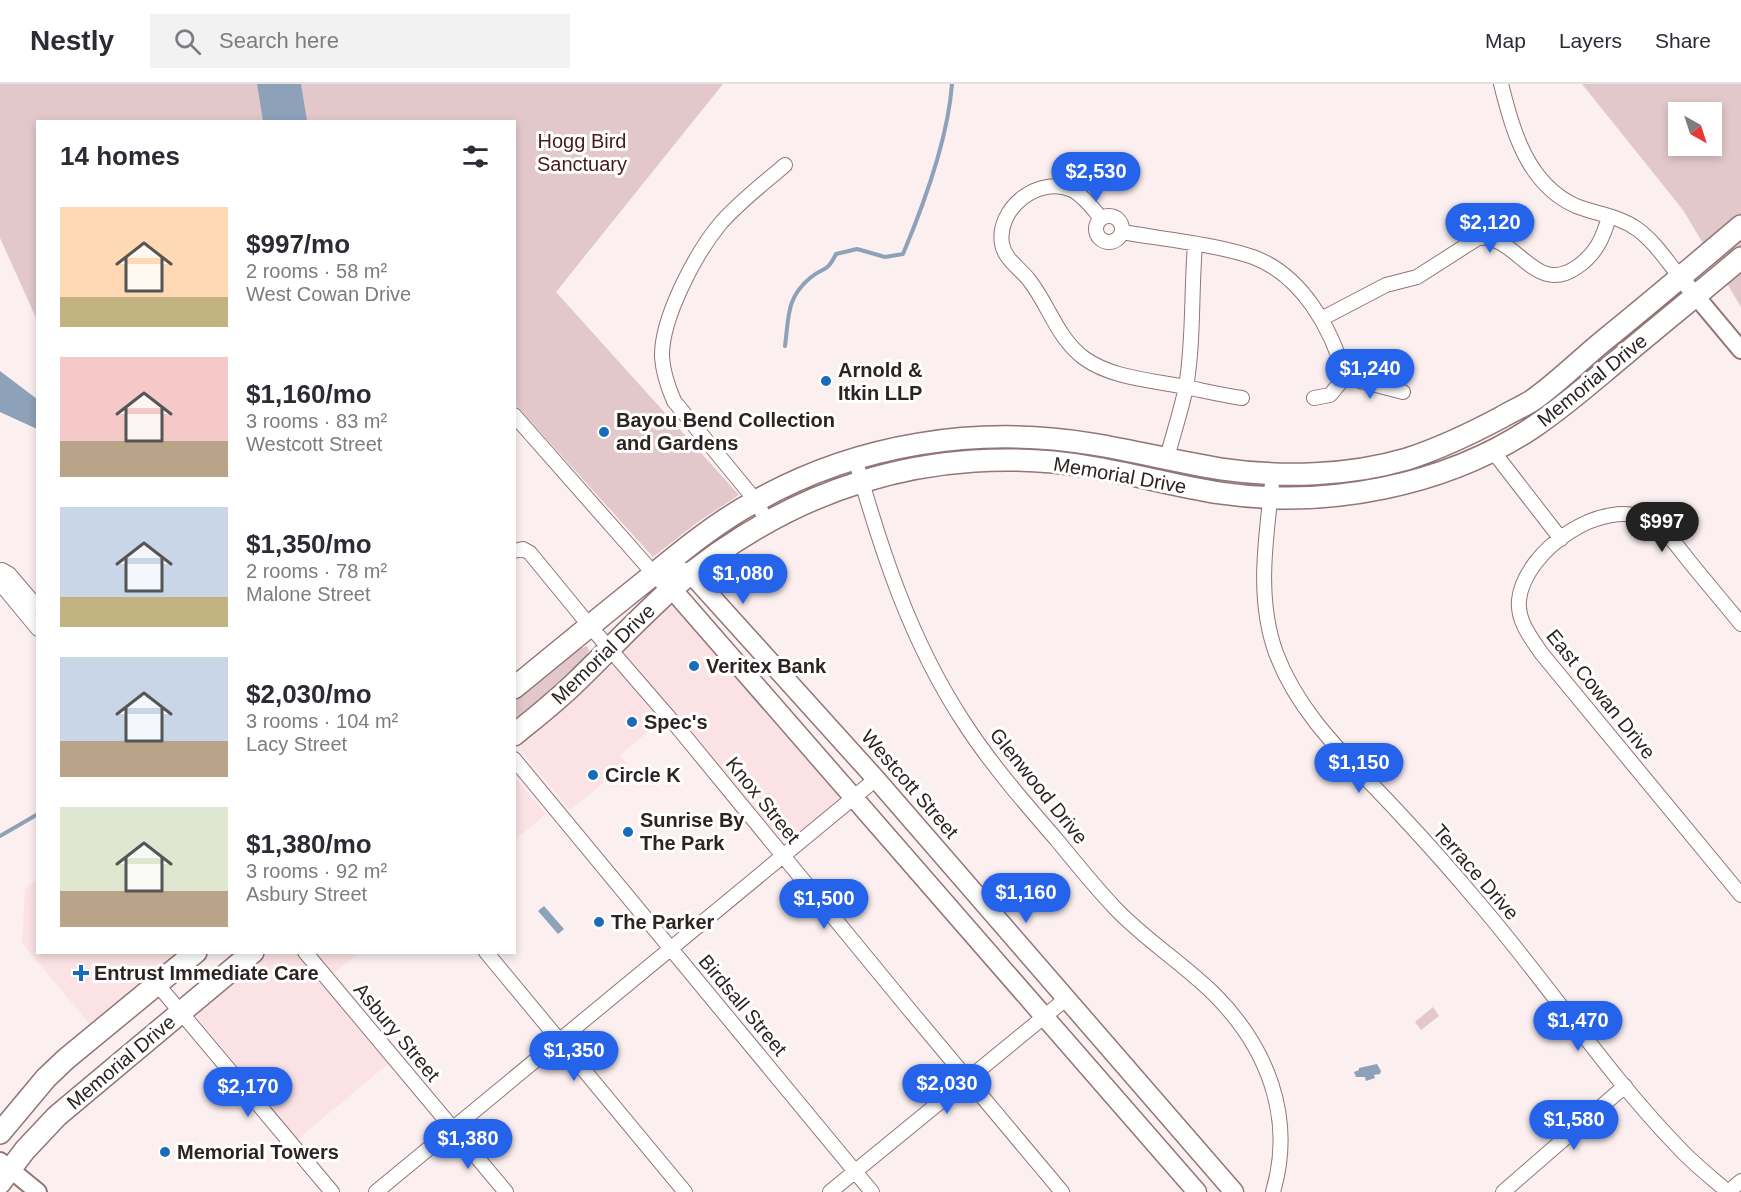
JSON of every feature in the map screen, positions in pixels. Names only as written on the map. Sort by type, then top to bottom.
[{"type":"main road","name":"Memorial Drive","points":[[516,686],[716,526],[756,501],[807,475],[855,458],[914,444],[964,438],[1050,438],[1222,469],[1273,474],[1357,470],[1405,459],[1443,446],[1532,400],[1741,226]]},
{"type":"main road","name":"Memorial Drive","points":[[516,733],[577,681],[691,574],[731,544],[767,522],[817,497],[862,482],[917,468],[955,463],[1006,461],[1048,462],[1089,467],[1220,493],[1270,498],[1314,498],[1361,492],[1413,481],[1492,450],[1532,428],[1569,401],[1741,258]]},
{"type":"main road","points":[[1492,450],[1491,442],[1495,434],[1524,416],[1532,400]]},
{"type":"main road","points":[[955,463],[974,449],[1010,449],[1023,437]]},
{"type":"main road","points":[[1164,482],[1167,458]]},
{"type":"main road","points":[[1357,470],[1361,492]]},
{"type":"main road","points":[[654,574],[678,570],[691,574]]},
{"type":"main road","points":[[654,574],[672,590],[770,700],[1197,1192]]},
{"type":"main road","name":"Westcott Street","points":[[691,574],[876,779],[1234,1192]]},
{"type":"main road","points":[[770,700],[789,682]]},
{"type":"main road","name":"Memorial Drive","points":[[0,1133],[66,1059],[194,954]]},
{"type":"main road","name":"Memorial Drive","points":[[3,1171],[57,1116],[251,954]]},
{"type":"street","points":[[1502,84],[1513,130],[1524,156],[1538,175],[1553,191],[1575,206],[1638,229],[1741,350]]},
{"type":"street","points":[[767,522],[756,501],[674,401],[666,382],[662,356],[670,315],[700,251],[721,223],[785,165]]},
{"type":"street","points":[[1101,218],[1073,190],[1060,186],[1041,187],[1027,195],[1010,212],[1003,227],[1002,244],[1008,259],[1028,278],[1044,300],[1053,322],[1084,357],[1105,369],[1242,398]]},
{"type":"street","points":[[1109,215],[1117,218],[1122,232],[1115,241],[1102,240],[1096,230],[1101,218],[1109,215]]},
{"type":"street","points":[[1321,320],[1386,285],[1418,277],[1478,238],[1486,237],[1500,242],[1530,267],[1549,275],[1560,276],[1579,266],[1595,251],[1604,237],[1609,217]]},
{"type":"street","points":[[1122,232],[1253,257],[1272,266],[1287,276],[1321,320],[1340,357],[1345,377]]},
{"type":"street","points":[[1167,458],[1186,387],[1193,321],[1192,276],[1195,245]]},
{"type":"street","points":[[1345,377],[1403,392]]},
{"type":"street","points":[[1314,398],[1330,394],[1345,377]]},
{"type":"street","points":[[516,417],[654,574]]},
{"type":"street","points":[[1492,450],[1561,539]]},
{"type":"street","name":"Glenwood Drive","points":[[855,458],[889,570],[914,632],[963,722],[999,773],[1114,908],[1146,939],[1212,992],[1234,1015],[1255,1044],[1275,1093],[1278,1115],[1279,1159],[1273,1192]]},
{"type":"street","name":"Terrace Drive","points":[[1273,474],[1264,557],[1265,602],[1269,632],[1285,672],[1310,716],[1495,922],[1625,1086],[1682,1151],[1728,1192]]},
{"type":"street","name":"East Cowan Drive","points":[[1741,624],[1668,536],[1651,521],[1631,514],[1612,514],[1585,522],[1561,539],[1528,572],[1519,601],[1522,620],[1527,632],[1542,654],[1741,896]]},
{"type":"street","name":"Knox Street","points":[[519,550],[530,553],[1062,1192]]},
{"type":"street","points":[[0,571],[9,574],[36,618]]},
{"type":"street","points":[[0,583],[36,618]]},
{"type":"street","name":"Birdsall Street","points":[[516,761],[872,1192]]},
{"type":"street","points":[[376,1192],[876,779]]},
{"type":"street","name":"Asbury Street","points":[[307,954],[506,1192]]},
{"type":"street","points":[[488,954],[685,1192]]},
{"type":"street","points":[[157,984],[332,1192]]},
{"type":"street","points":[[830,1192],[1067,998]]},
{"type":"street","points":[[1503,1192],[1625,1086]]},
{"type":"street","points":[[3,1171],[38,1192]]},
{"type":"street","points":[[1728,1192],[1741,1181]]},
{"type":"shaded area","points":[[669,605],[678,608],[837,792],[839,799],[836,803],[787,843],[780,844],[624,656],[622,649],[625,645]]},
{"type":"shaded area","points":[[605,668],[617,669],[660,722],[620,755],[627,764],[570,810],[523,753],[521,744]]},
{"type":"shaded area","points":[[516,778],[546,814],[516,839]]},
{"type":"shaded area","points":[[36,880],[36,954],[180,954],[92,1027],[22,943],[25,889]]},
{"type":"shaded area","points":[[265,954],[297,954],[388,1064],[298,1139],[200,1021],[197,1014],[198,1009]]},
{"type":"shaded area","points":[[316,954],[357,954],[333,974]]},
{"type":"green space","name":"Hogg Bird Sanctuary","points":[[0,84],[723,84],[556,292],[739,495],[698,522],[653,557],[516,405],[516,120],[36,120],[36,318],[0,238]]},
{"type":"green space","points":[[1582,84],[1741,84],[1741,307],[1683,210]]},
{"type":"green space","points":[[587,646],[589,650],[582,664],[523,716],[516,719],[516,698],[572,652]]},
{"type":"green space","points":[[1433,1007],[1439,1016],[1421,1030],[1415,1022]]},
{"type":"water","points":[[257,84],[301,84],[307,120],[263,120]]},
{"type":"water","points":[[0,371],[36,398],[36,429],[0,412]]},
{"type":"water","points":[[544,906],[564,929],[558,934],[538,911]]},
{"type":"water","points":[[1377,1064],[1381,1071],[1380,1074],[1374,1075],[1375,1078],[1366,1081],[1365,1077],[1356,1077],[1354,1072],[1359,1068]]},
{"type":"waterway","points":[[785,346],[788,317],[797,293],[810,278],[827,267],[836,254],[857,249],[885,257],[903,254],[927,192],[940,148],[950,105],[952,84]]},
{"type":"waterway","points":[[0,836],[36,815]]},
{"type":"place","name":"Arnold & Itkin LLP","points":[[826,381]]},
{"type":"place","name":"Bayou Bend Collection and Gardens","points":[[604,432]]},
{"type":"place","name":"Veritex Bank","points":[[694,666]]},
{"type":"place","name":"Spec's","points":[[632,722]]},
{"type":"place","name":"Circle K","points":[[593,775]]},
{"type":"place","name":"Sunrise By The Park","points":[[628,832]]},
{"type":"place","name":"The Parker","points":[[599,922]]},
{"type":"place","name":"Entrust Immediate Care","points":[[81,973]]},
{"type":"place","name":"Memorial Towers","points":[[165,1152]]}]
